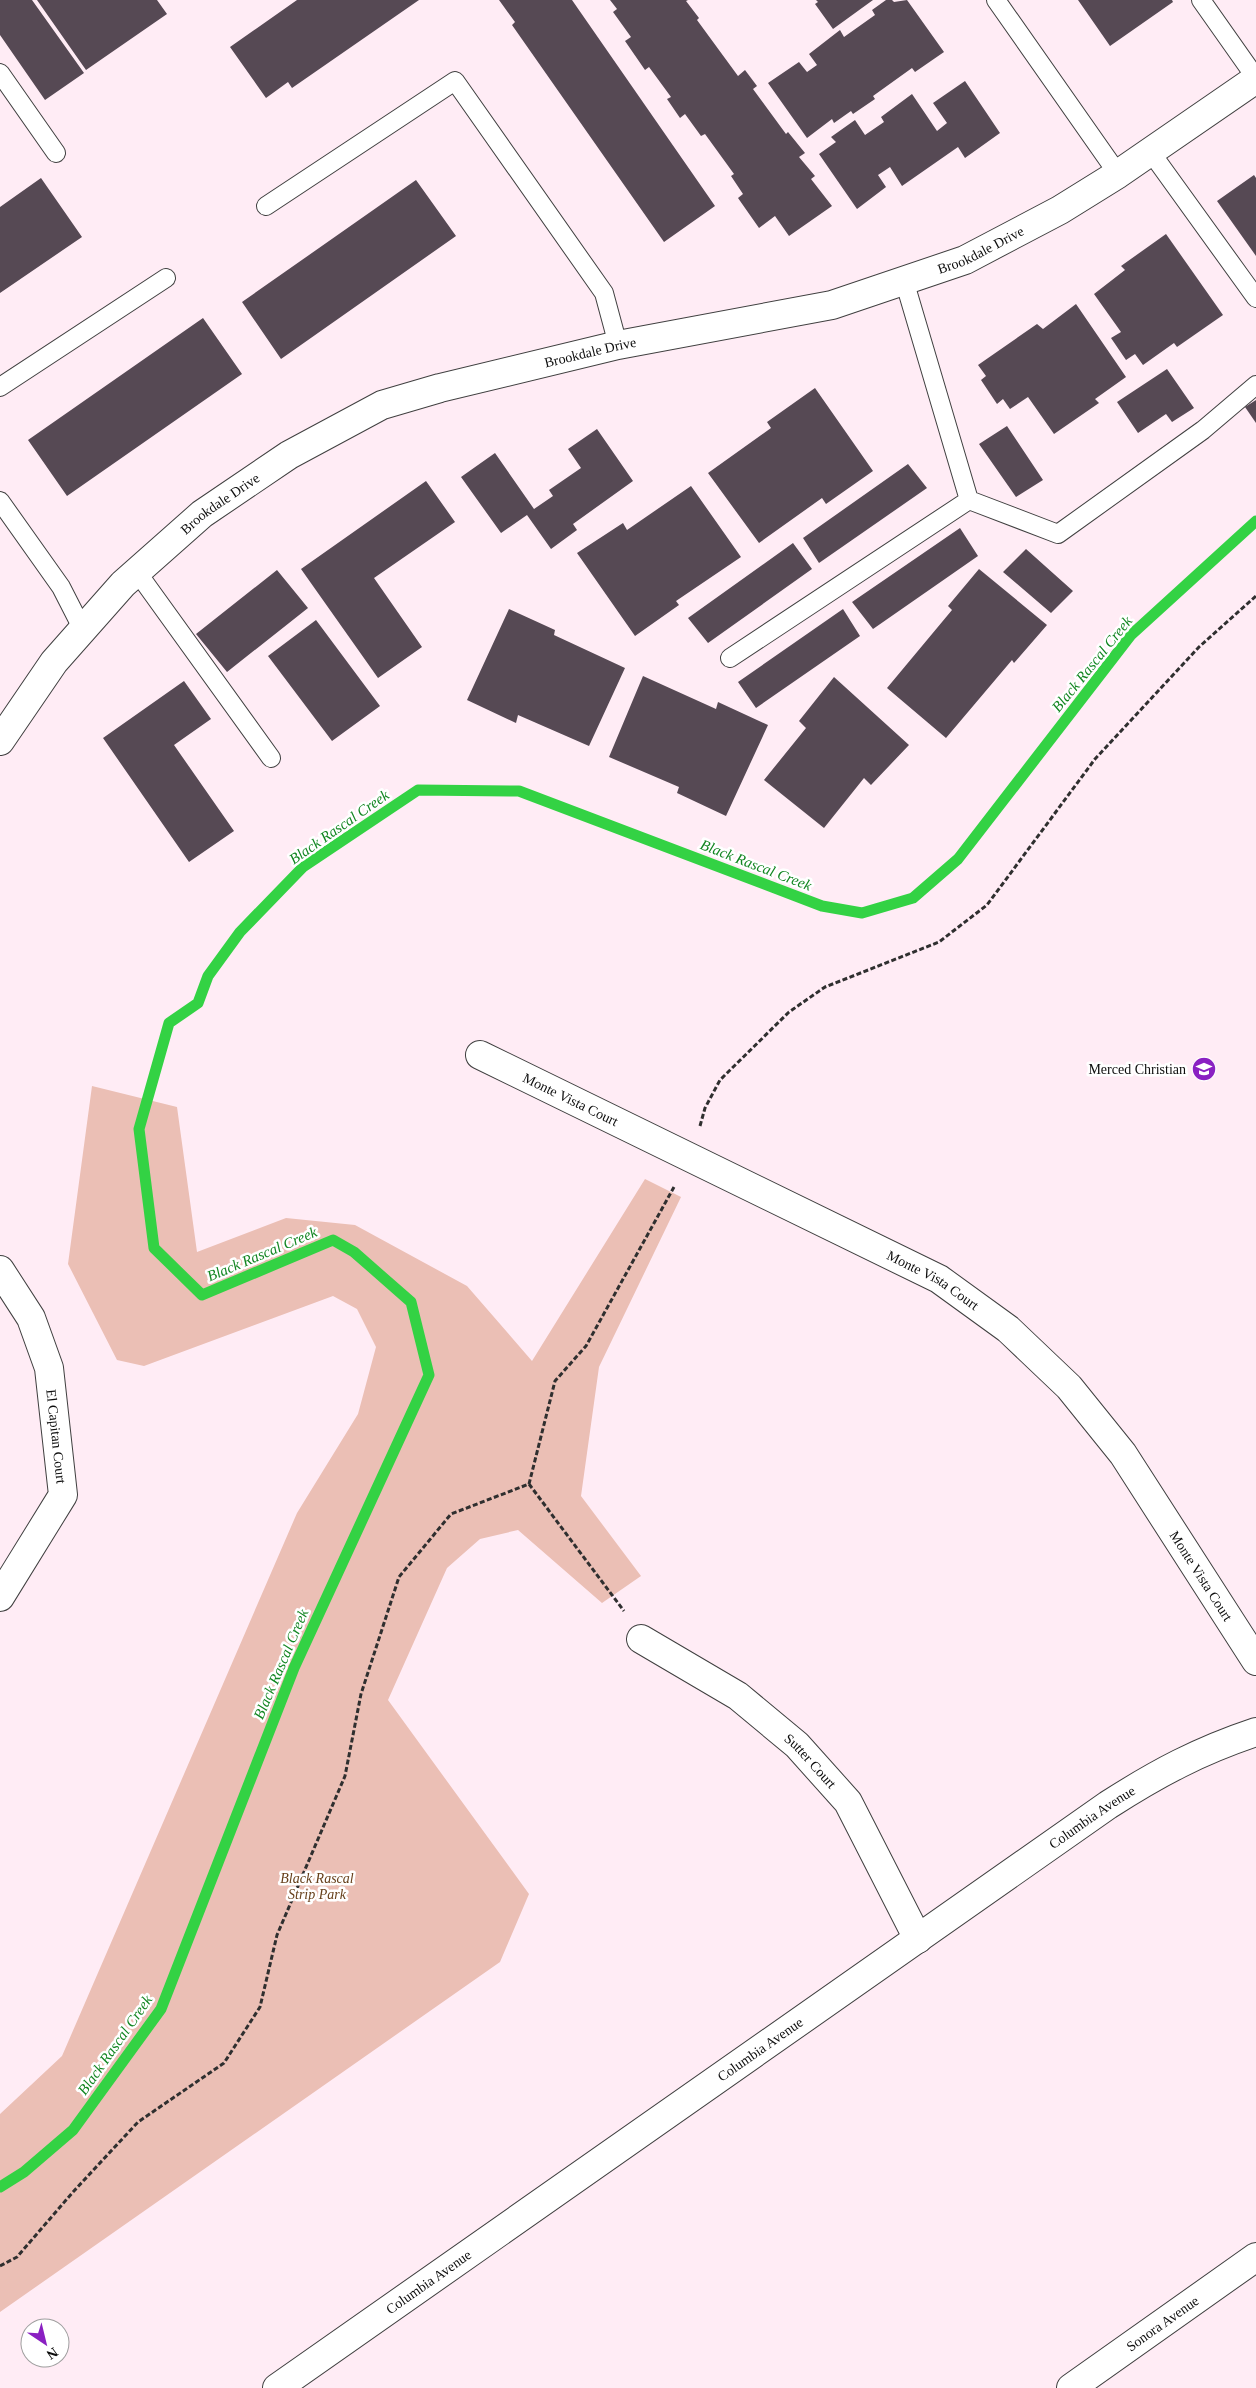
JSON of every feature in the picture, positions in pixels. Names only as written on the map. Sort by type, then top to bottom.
[{"type":"street","name":"Brookdale Drive","points":[[0,741],[54,662],[123,584],[210,509],[290,455],[382,405],[440,388],[618,346],[832,305],[965,260],[1060,210],[1118,174],[1256,78]]},
{"type":"street","name":"Monte Vista Court","points":[[480,1054],[939,1279],[1008,1329],[1069,1387],[1123,1454],[1256,1661]]},
{"type":"street","name":"El Capitan Court","points":[[0,1270],[31,1318],[50,1368],[63,1495],[0,1597]]},
{"type":"street","name":"Sutter Court","points":[[641,1638],[738,1696],[797,1745],[848,1802],[918,1939]]},
{"type":"street","name":"Columbia Avenue","points":[[277,2388],[1108,1805],[1157,1774],[1210,1748],[1256,1732]]},
{"type":"street","name":"Sonora Avenue","points":[[1071,2388],[1256,2257]]},
{"type":"lane","points":[[996,0],[1118,174]]},
{"type":"lane","points":[[1201,0],[1256,78]]},
{"type":"lane","points":[[0,73],[56,153]]},
{"type":"lane","points":[[266,206],[455,80],[604,293],[618,346]]},
{"type":"lane","points":[[1150,151],[1256,298]]},
{"type":"lane","points":[[0,387],[166,278]]},
{"type":"lane","points":[[904,280],[969,500]]},
{"type":"lane","points":[[969,500],[1058,534],[1202,430],[1256,385]]},
{"type":"lane","points":[[730,658],[969,500]]},
{"type":"lane","points":[[0,501],[61,587],[83,630]]},
{"type":"lane","points":[[137,572],[271,758]]},
{"type":"path","points":[[705,1108],[720,1080],[789,1012],[825,987],[939,942],[987,905],[1095,759],[1199,647],[1256,596]]},
{"type":"path","points":[[529,1484],[555,1381],[586,1346],[674,1186]]},
{"type":"path","points":[[529,1484],[616,1598],[641,1638]]},
{"type":"path","points":[[0,2266],[17,2257],[73,2192],[138,2122],[224,2063],[260,2007],[277,1935],[345,1776],[361,1694],[399,1577],[451,1514],[529,1484]]},
{"type":"green space","name":"Black Rascal Strip Park","points":[[92,1086],[177,1107],[197,1252],[286,1218],[355,1225],[467,1286],[532,1361],[645,1179],[681,1197],[599,1367],[581,1496],[641,1576],[602,1603],[518,1530],[480,1539],[447,1568],[388,1700],[529,1894],[500,1962],[0,2312],[0,2114],[62,2056],[297,1513],[358,1414],[376,1347],[357,1309],[333,1296],[144,1366],[117,1360],[68,1264]]},
{"type":"building","points":[[0,0],[32,0],[84,73],[45,100],[0,35]]},
{"type":"building","points":[[37,0],[157,0],[167,14],[86,70]]},
{"type":"building","points":[[297,0],[419,0],[292,88],[288,82],[266,98],[230,47]]},
{"type":"building","points":[[499,0],[572,0],[715,206],[664,242],[512,25],[515,22]]},
{"type":"building","points":[[610,0],[688,0],[686,1],[699,18],[697,20],[738,76],[745,70],[757,86],[753,89],[786,134],[788,132],[805,153],[799,157],[815,176],[811,179],[832,206],[789,236],[775,216],[759,228],[738,198],[743,194],[731,176],[734,174],[705,134],[701,136],[685,114],[680,118],[667,99],[671,97],[649,67],[645,70],[625,41],[631,37],[613,12],[617,9]]},
{"type":"building","points":[[816,0],[873,0],[833,29],[815,4],[818,2]]},
{"type":"building","points":[[886,0],[894,2],[907,0],[944,52],[915,72],[912,68],[873,96],[875,99],[853,114],[851,111],[834,123],[832,119],[807,138],[768,83],[799,62],[807,72],[817,65],[809,54],[840,30],[844,37],[875,15],[872,10]]},
{"type":"building","points":[[1078,0],[1172,0],[1173,2],[1110,46]]},
{"type":"building","points":[[965,81],[1000,133],[965,158],[958,147],[902,186],[890,167],[878,175],[886,187],[857,209],[819,154],[836,142],[831,137],[855,120],[865,135],[884,122],[881,117],[912,94],[937,131],[947,123],[933,103]]},
{"type":"building","points":[[1254,175],[1256,178],[1256,256],[1217,201]]},
{"type":"building","points":[[41,178],[82,237],[0,293],[0,207]]},
{"type":"building","points":[[416,180],[456,236],[281,359],[242,302]]},
{"type":"building","points":[[1166,234],[1223,315],[1177,347],[1174,343],[1143,365],[1135,354],[1126,360],[1111,338],[1121,332],[1094,294],[1125,270],[1121,266]]},
{"type":"building","points":[[1076,304],[1126,377],[1095,399],[1099,403],[1054,434],[1028,397],[1010,409],[1003,399],[997,404],[981,380],[986,376],[978,365],[1037,324],[1043,329]]},
{"type":"building","points":[[203,318],[242,374],[67,496],[28,440]]},
{"type":"building","points":[[1167,369],[1194,408],[1172,422],[1166,414],[1138,433],[1117,402]]},
{"type":"building","points":[[815,388],[873,471],[826,504],[822,498],[759,543],[708,473],[771,428],[767,422]]},
{"type":"building","points":[[1256,400],[1256,423],[1245,407]]},
{"type":"building","points":[[1007,426],[1043,480],[1016,497],[979,444]]},
{"type":"building","points":[[597,429],[633,481],[573,524],[577,530],[551,549],[527,515],[501,533],[461,477],[495,453],[534,509],[553,496],[549,490],[581,468],[568,449]]},
{"type":"building","points":[[908,464],[927,488],[819,563],[803,538]]},
{"type":"building","points":[[426,481],[455,522],[374,578],[422,647],[378,678],[301,569]]},
{"type":"building","points":[[691,486],[741,557],[676,601],[679,605],[635,636],[577,553],[623,523],[627,530]]},
{"type":"building","points":[[960,528],[978,556],[873,629],[852,602]]},
{"type":"building","points":[[793,543],[812,569],[708,643],[688,618]]},
{"type":"building","points":[[1026,549],[1073,591],[1051,613],[1003,572]]},
{"type":"building","points":[[979,569],[1047,625],[1014,663],[1012,660],[946,738],[887,688],[952,610],[948,606]]},
{"type":"building","points":[[277,570],[308,608],[227,672],[196,634]]},
{"type":"building","points":[[509,609],[555,630],[554,635],[625,668],[589,746],[518,715],[516,723],[467,700]]},
{"type":"building","points":[[843,609],[860,636],[756,708],[738,682]]},
{"type":"building","points":[[316,620],[380,706],[332,741],[268,656]]},
{"type":"building","points":[[643,676],[716,709],[718,702],[768,725],[726,816],[677,793],[679,787],[609,757]]},
{"type":"building","points":[[834,677],[909,745],[871,785],[864,778],[824,828],[764,780],[806,728],[799,721]]},
{"type":"building","points":[[184,681],[211,719],[174,745],[234,831],[189,862],[103,738]]},
{"type":"waterway","name":"Black Rascal Creek","points":[[0,2187],[24,2172],[73,2130],[161,2009],[294,1668],[429,1375],[411,1302],[354,1252],[333,1240],[202,1295],[154,1248],[139,1129],[169,1023],[198,1003],[208,976],[240,932],[303,867],[418,790],[519,791],[822,906],[862,913],[913,898],[958,859],[1131,635],[1256,521]]},
{"type":"place","name":"Merced Christian","points":[[1204,1069]]}]
